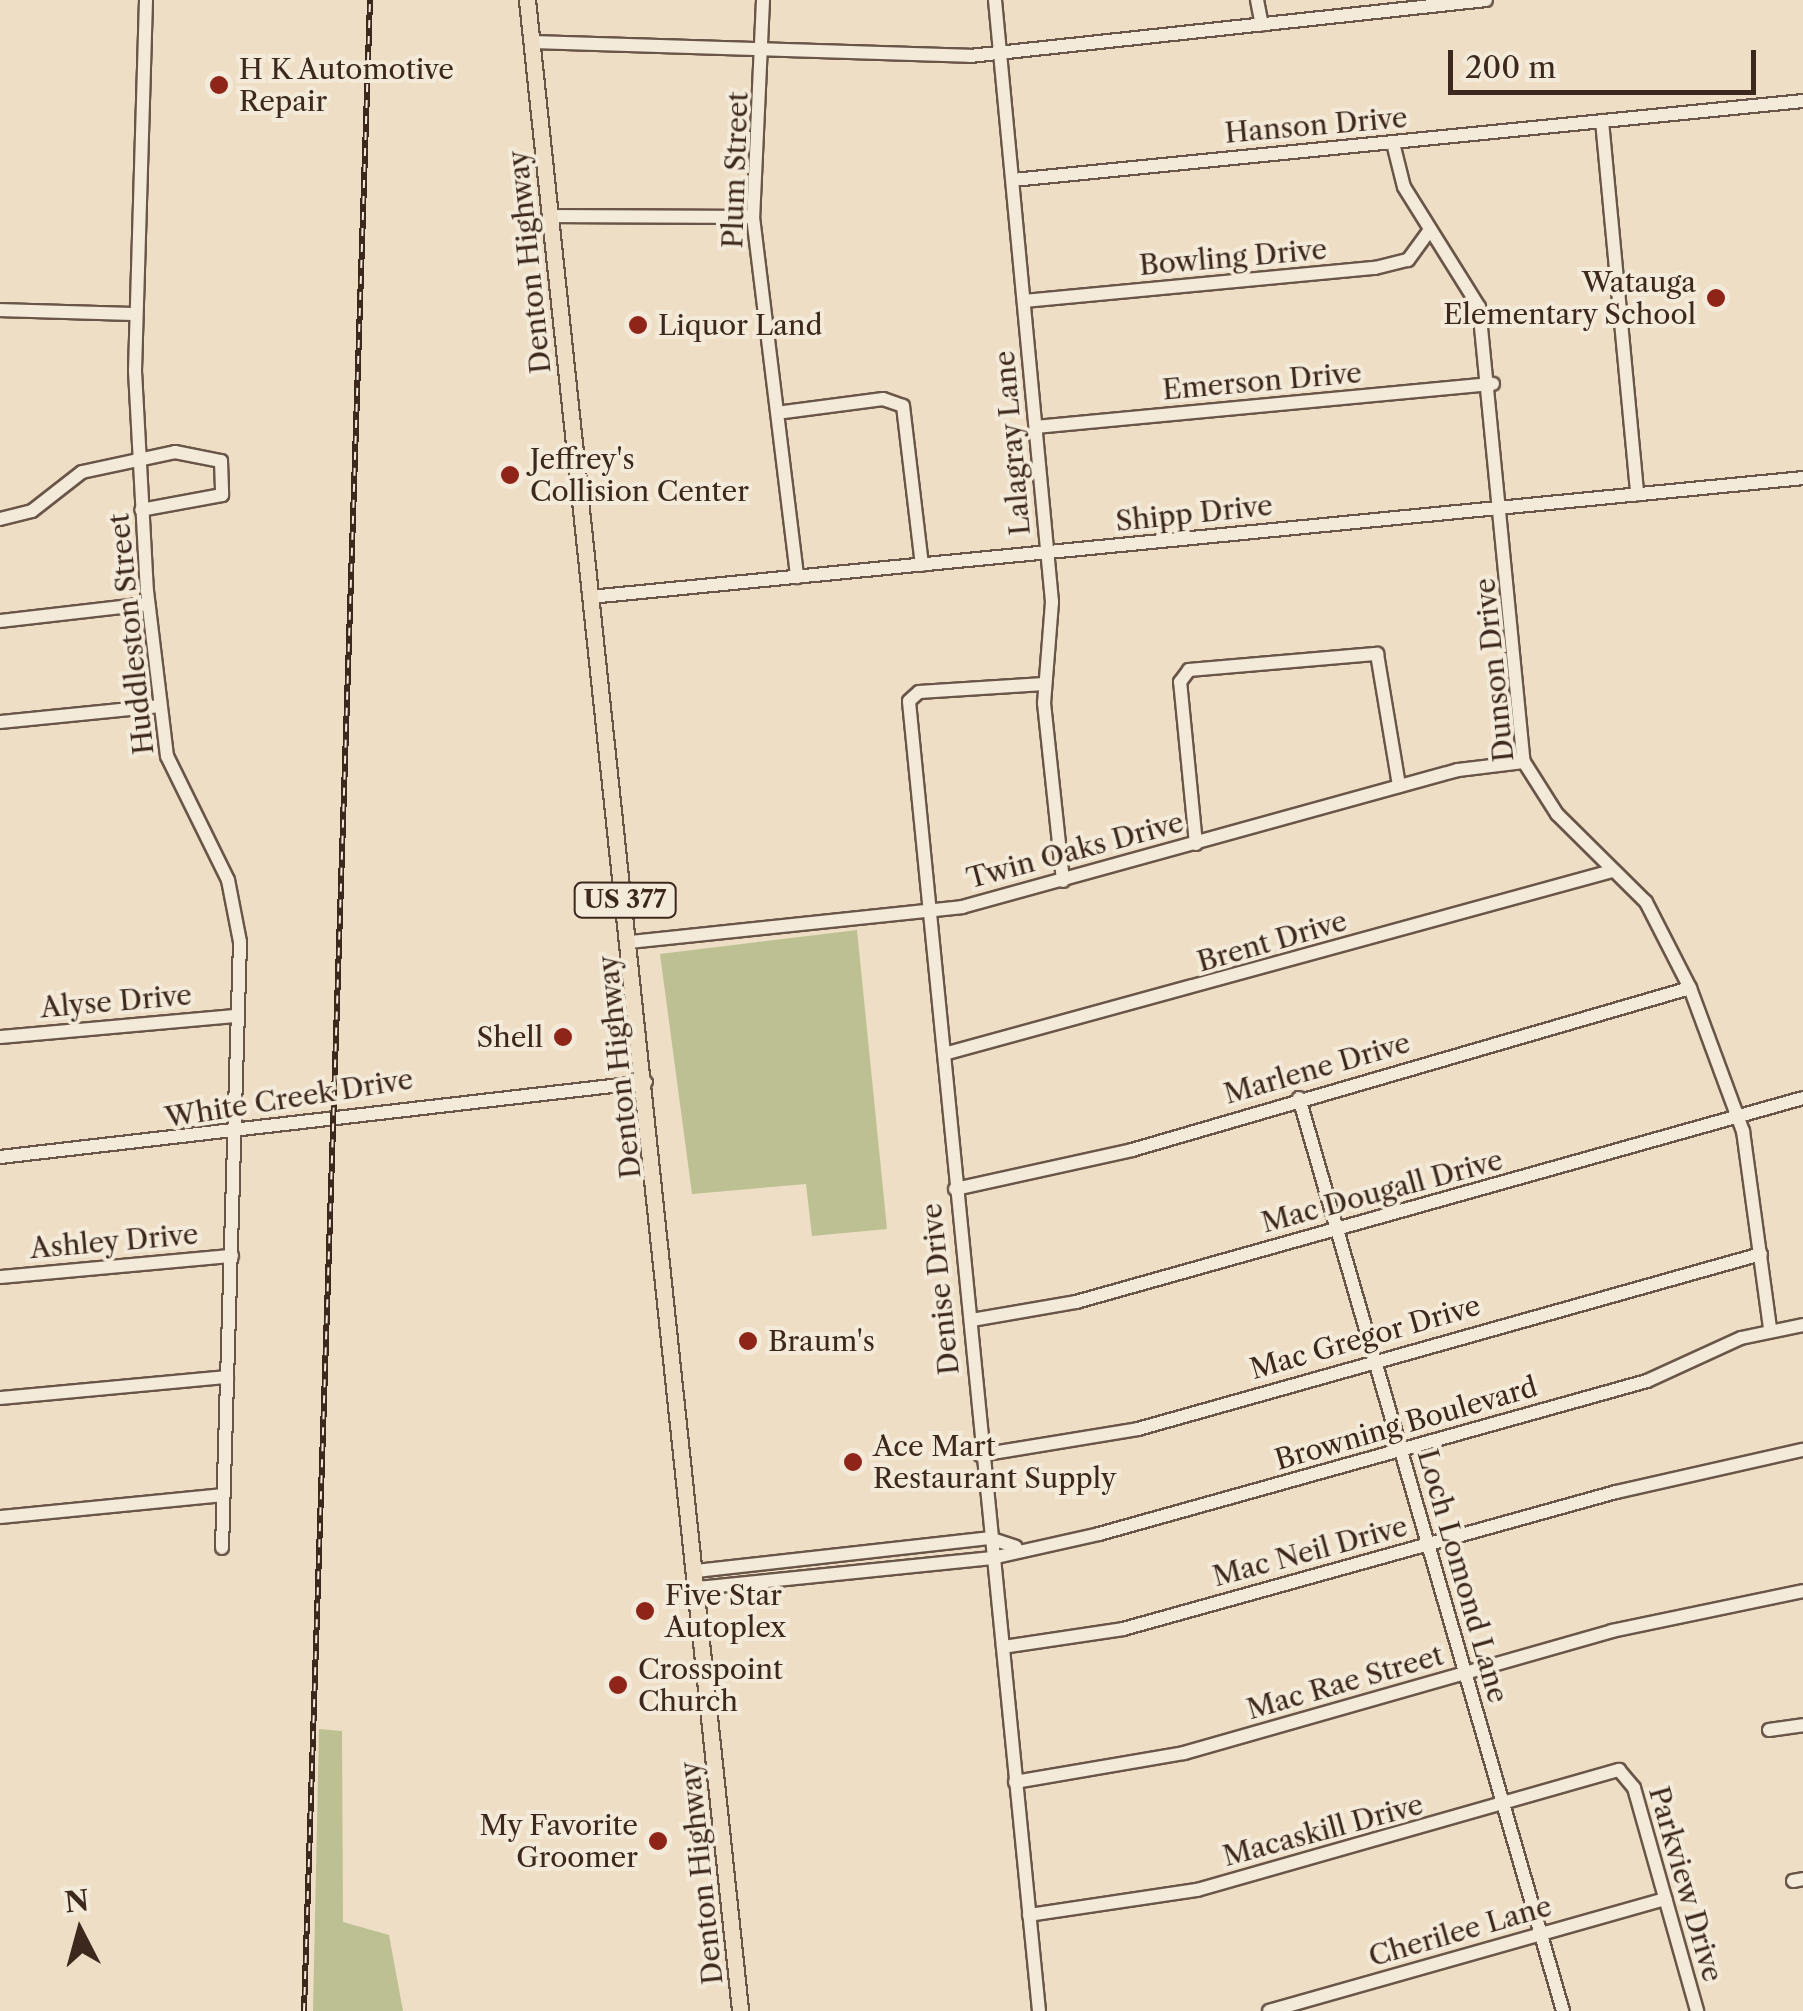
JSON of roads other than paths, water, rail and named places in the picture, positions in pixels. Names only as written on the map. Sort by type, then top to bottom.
[{"type":"main road","name":"Denton Highway","points":[[527,0],[646,1082],[740,2011]]},
{"type":"street","name":"Huddleston Street","points":[[146,0],[135,314],[138,458],[148,604],[159,706],[173,775],[219,859],[239,922],[222,1548]]},
{"type":"street","name":"Plum Street","points":[[763,0],[753,217],[784,412],[797,577]]},
{"type":"street","name":"Lalagray Lane","points":[[995,0],[1048,552],[1044,684],[1062,881]]},
{"type":"street","points":[[1256,0],[1262,25]]},
{"type":"street","points":[[531,42],[999,53],[1486,0]]},
{"type":"street","name":"Hanson Drive","points":[[1014,180],[1803,101]]},
{"type":"street","points":[[1602,122],[1637,494]]},
{"type":"street","name":"Dunson Drive","points":[[1393,143],[1430,230],[1478,307],[1493,384],[1524,762],[1612,871],[1660,922],[1690,988],[1739,1117],[1770,1329]]},
{"type":"street","points":[[550,216],[753,217]]},
{"type":"street","name":"Bowling Drive","points":[[1024,300],[1376,268],[1408,260],[1430,230]]},
{"type":"street","points":[[0,310],[135,314]]},
{"type":"street","name":"Emerson Drive","points":[[1036,427],[1493,384]]},
{"type":"street","points":[[784,412],[883,400],[903,406],[922,564]]},
{"type":"street","points":[[0,519],[32,511],[68,477],[138,458],[213,455],[224,486],[216,498],[141,510]]},
{"type":"street","name":"Shipp Drive","points":[[590,597],[1803,478]]},
{"type":"street","points":[[0,621],[148,604]]},
{"type":"street","points":[[1196,844],[1180,682],[1189,670],[1377,654],[1400,786]]},
{"type":"street","name":"Denise Drive","points":[[1039,2011],[980,1455],[972,1320],[955,1189],[909,702],[919,692],[1044,684]]},
{"type":"street","points":[[0,722],[159,706]]},
{"type":"street","name":"Twin Oaks Drive","points":[[630,942],[930,911],[1062,881],[1400,786],[1524,762]]},
{"type":"street","name":"Brent Drive","points":[[944,1054],[1612,871]]},
{"type":"street","name":"Marlene Drive","points":[[955,1189],[1116,1154],[1690,988]]},
{"type":"street","name":"Alyse Drive","points":[[0,1037],[237,1016]]},
{"type":"street","name":"White Creek Drive","points":[[0,1157],[234,1135],[321,1113],[646,1082]]},
{"type":"street","name":"Loch Lomond Lane","points":[[1299,1098],[1563,2011]]},
{"type":"street","name":"Mac Dougall Drive","points":[[972,1320],[1076,1302],[1803,1098]]},
{"type":"street","name":"Mac Gregor Drive","points":[[980,1455],[1110,1436],[1761,1254]]},
{"type":"street","name":"Ashley Drive","points":[[0,1277],[232,1256]]},
{"type":"street","name":"Browning Boulevard","points":[[697,1579],[832,1575],[992,1558],[1016,1548],[1402,1452],[1647,1381],[1770,1329],[1803,1325]]},
{"type":"street","points":[[0,1398],[228,1377]]},
{"type":"street","name":"Mac Neil Drive","points":[[1003,1648],[1108,1633],[1428,1545],[1803,1450]]},
{"type":"street","points":[[0,1516],[224,1495]]},
{"type":"street","points":[[697,1579],[830,1556],[989,1538],[1016,1548]]},
{"type":"street","points":[[830,1556],[832,1575]]},
{"type":"street","name":"Mac Rae Street","points":[[1015,1782],[1184,1754],[1722,1604],[1803,1591]]},
{"type":"street","points":[[1769,1730],[1803,1725]]},
{"type":"street","name":"Macaskill Drive","points":[[1029,1915],[1197,1890],[1624,1771]]},
{"type":"street","name":"Parkview Drive","points":[[1624,1771],[1697,2011]]},
{"type":"street","name":"Cherilee Lane","points":[[1269,2011],[1664,1899]]},
{"type":"railway","points":[[304,2011],[370,0]]},
{"type":"place","name":"H K Automotive Repair","points":[[219,85]]},
{"type":"place","name":"Watauga Elementary School","points":[[1716,298]]},
{"type":"place","name":"Liquor Land","points":[[638,325]]},
{"type":"place","name":"Jeffrey's Collision Center","points":[[510,475]]},
{"type":"place","name":"Shell","points":[[563,1037]]},
{"type":"place","name":"Braum's","points":[[748,1341]]},
{"type":"place","name":"Ace Mart Restaurant Supply","points":[[853,1462]]},
{"type":"place","name":"Five Star Autoplex","points":[[645,1611]]},
{"type":"place","name":"Crosspoint Church","points":[[618,1685]]},
{"type":"place","name":"My Favorite Groomer","points":[[658,1841]]}]
